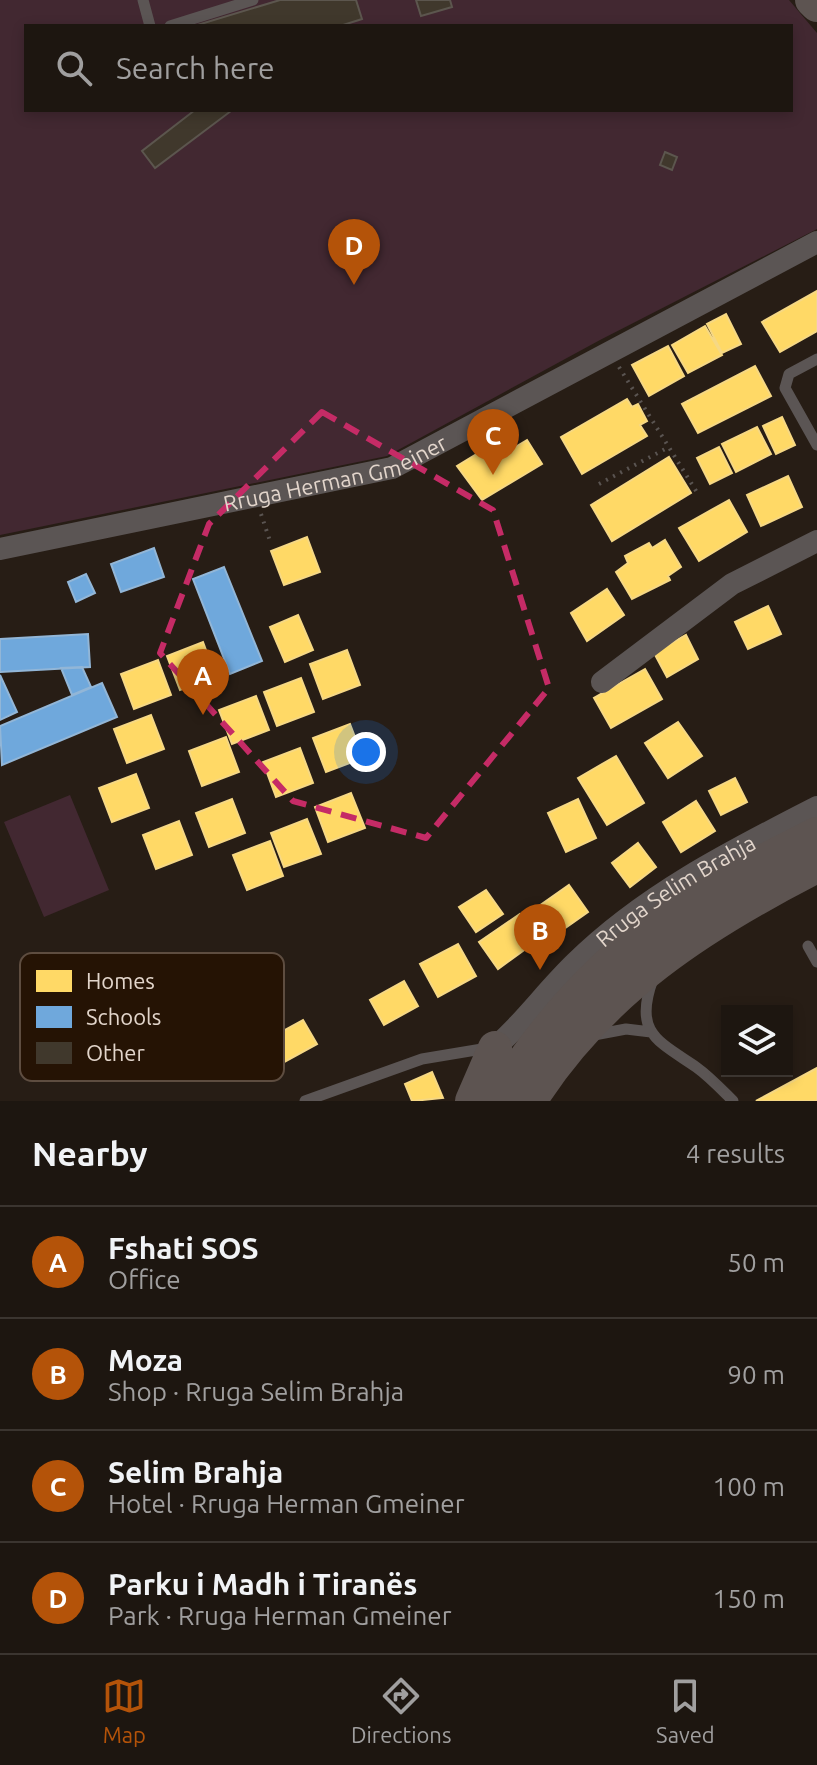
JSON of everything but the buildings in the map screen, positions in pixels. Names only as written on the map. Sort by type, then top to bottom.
[{"type":"main road","points":[[812,0],[817,5]]},
{"type":"main road","name":"Rruga Selim Brahja","points":[[497,1101],[533,1046],[567,1007],[653,928],[729,879],[817,834]]},
{"type":"main road","name":"Rruga Selim Brahja","points":[[530,1101],[571,1045],[630,984],[699,930],[817,866]]},
{"type":"main road","points":[[472,1101],[495,1048]]},
{"type":"street","name":"Rruga Herman Gmeiner","points":[[0,549],[392,468],[817,242]]},
{"type":"street","points":[[602,682],[732,584],[817,541]]},
{"type":"street","name":"Rruga Selim Brahja","points":[[457,1101],[471,1072],[575,963],[618,925],[723,855],[817,807]]},
{"type":"lane","points":[[143,0],[149,24]]},
{"type":"lane","points":[[176,24],[253,0]]},
{"type":"lane","points":[[817,359],[789,374],[785,388],[817,445]]},
{"type":"lane","points":[[808,946],[817,962]]},
{"type":"lane","points":[[661,959],[647,1008],[651,1032],[665,1049],[715,1082],[733,1101]]},
{"type":"lane","points":[[571,1045],[609,1031],[651,1032]]},
{"type":"lane","points":[[305,1101],[422,1059],[458,1051],[495,1048]]},
{"type":"path","points":[[632,388],[698,494]]},
{"type":"path","points":[[599,484],[669,447]]},
{"type":"path","points":[[255,496],[270,541]]},
{"type":"highlighted area","points":[[322,412],[493,510],[549,688],[426,838],[293,801],[160,653],[209,524]]},
{"type":"shaded area","points":[[0,0],[789,0],[817,33],[817,229],[600,340],[387,456],[0,535]]},
{"type":"shaded area","points":[[70,795],[109,890],[44,917],[4,822]]},
{"type":"place","name":"Parku i Madh i Tiranës","points":[[354,285]]},
{"type":"place","name":"Selim Brahja","points":[[493,475]]},
{"type":"place","name":"Fshati SOS","points":[[203,715]]},
{"type":"place","name":"Moza","points":[[540,970]]}]
